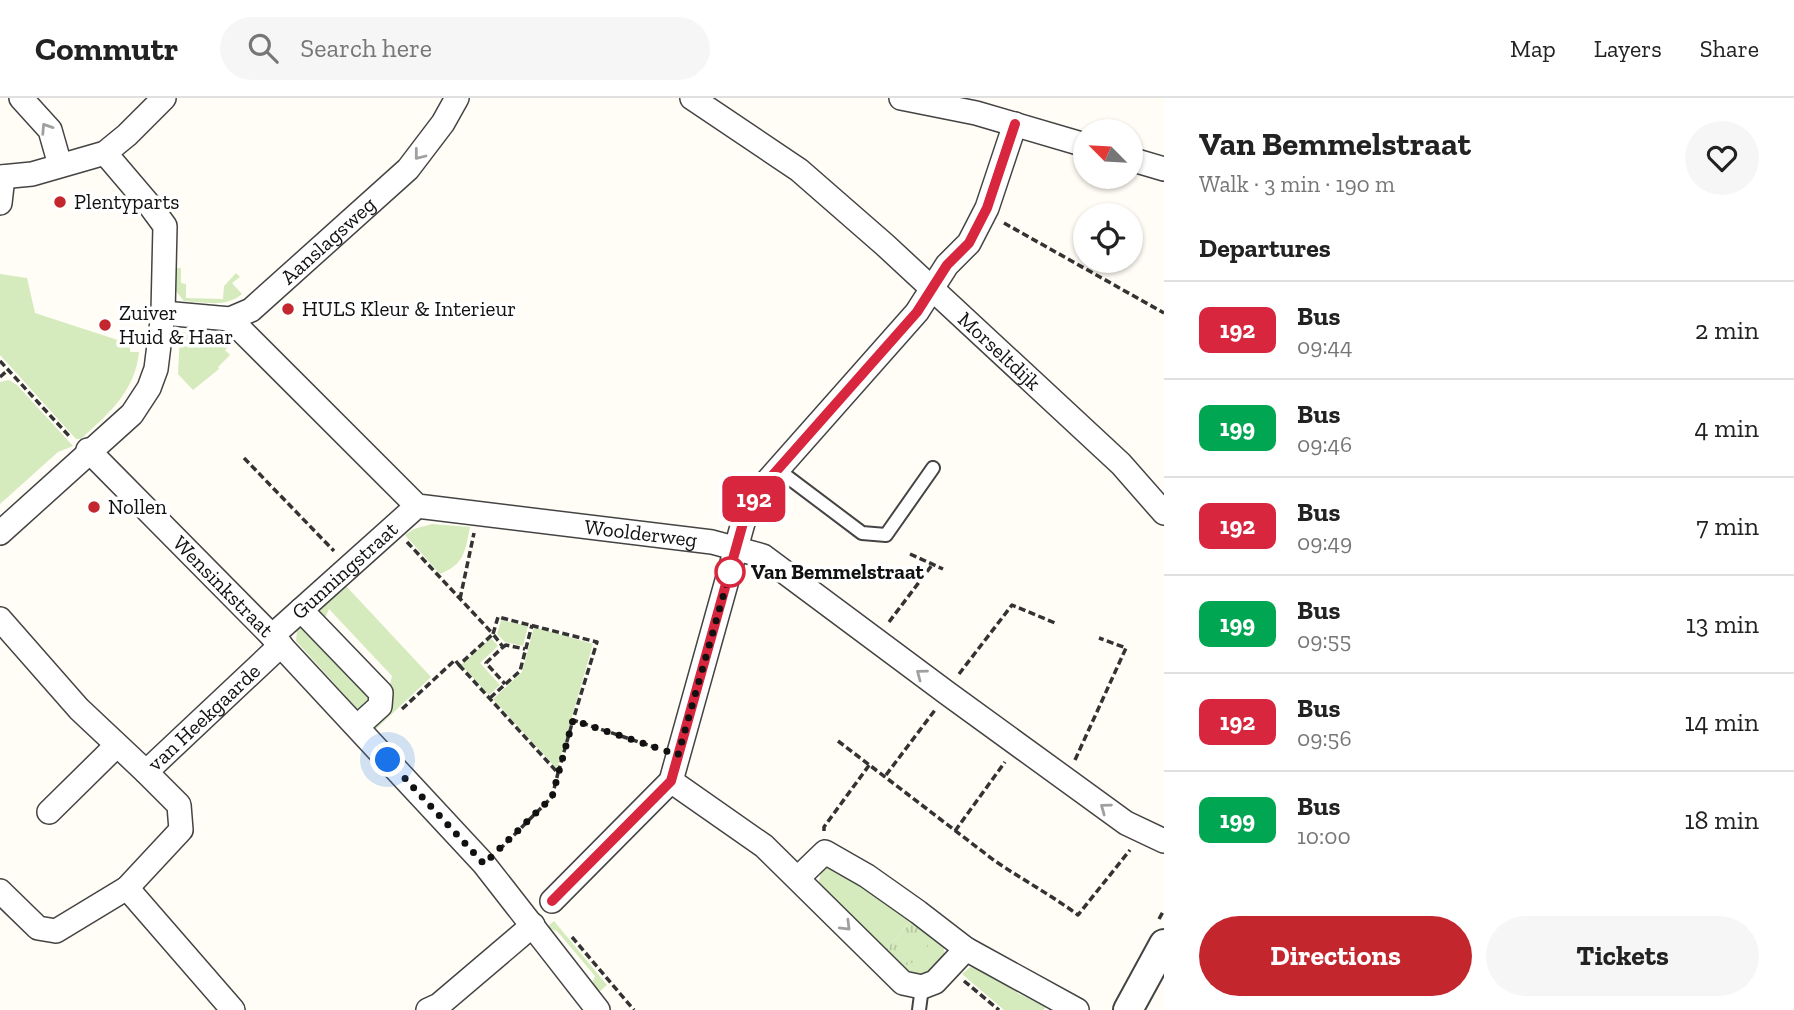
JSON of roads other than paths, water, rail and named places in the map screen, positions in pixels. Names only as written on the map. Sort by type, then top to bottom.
[{"type":"street","points":[[21,98],[50,130],[60,165]]},
{"type":"street","points":[[0,204],[2,177],[32,174],[105,153],[164,98]]},
{"type":"street","name":"Aanslagsweg","points":[[230,319],[251,310],[408,169],[443,123],[457,98]]},
{"type":"street","name":"Morseltdijk","points":[[692,98],[799,170],[1121,464],[1164,513]]},
{"type":"street","points":[[901,98],[976,113],[1073,141]]},
{"type":"street","points":[[552,901],[671,781],[743,523],[756,494],[917,312],[947,265],[969,243],[985,212],[1015,124]]},
{"type":"street","points":[[0,533],[88,450],[132,414],[149,388],[156,369],[163,313],[164,226],[152,206],[105,153]]},
{"type":"street","points":[[1143,163],[1164,169]]},
{"type":"street","points":[[163,313],[230,319],[417,506]]},
{"type":"street","name":"Wensinkstraat","points":[[88,450],[358,726],[484,864],[598,1010]]},
{"type":"street","name":"Woolderweg","points":[[417,506],[712,542],[763,556],[1126,823],[1154,836]]},
{"type":"street","name":"Gunningstraat","points":[[276,641],[301,610],[417,506]]},
{"type":"street","name":"Wensinkstraat","points":[[301,610],[381,693],[380,706],[358,726]]},
{"type":"street","points":[[0,620],[79,709],[146,772]]},
{"type":"street","name":"van Heekgaarde","points":[[0,891],[38,928],[56,931],[127,888],[181,830],[179,805],[146,772],[276,641]]},
{"type":"street","points":[[49,812],[117,745]]},
{"type":"street","points":[[671,781],[764,846],[903,983],[922,987],[935,982],[966,949]]},
{"type":"street","points":[[798,878],[825,852],[888,891],[966,949],[1077,1010]]},
{"type":"street","points":[[127,888],[233,1010]]},
{"type":"street","points":[[436,1008],[533,925]]},
{"type":"street","points":[[1128,1010],[1164,944]]},
{"type":"lane","points":[[778,469],[862,533],[886,535],[933,468]]},
{"type":"lane","points":[[919,1010],[922,987]]},
{"type":"place","name":"Plentyparts","points":[[60,202]]},
{"type":"place","name":"HULS Kleur & Interieur","points":[[288,309]]},
{"type":"place","name":"Zuiver Huid & Haar","points":[[105,325]]},
{"type":"place","name":"Nollen","points":[[94,507]]},
{"type":"place","name":"Van Bemmelstraat","points":[[730,572]]}]
